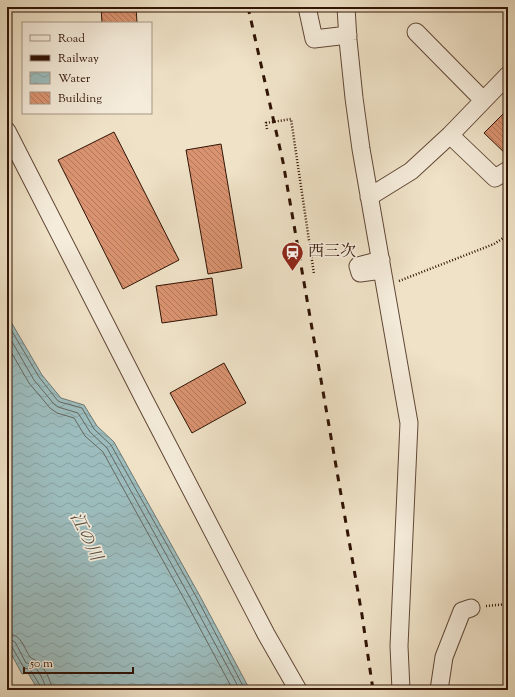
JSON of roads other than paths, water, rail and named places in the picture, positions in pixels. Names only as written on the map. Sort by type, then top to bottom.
[{"type":"street","points":[[307,7],[314,39],[348,35]]},
{"type":"street","points":[[346,7],[354,98],[361,149],[409,423],[399,646],[401,690]]},
{"type":"street","points":[[416,32],[484,100]]},
{"type":"street","points":[[454,138],[484,100],[508,75]]},
{"type":"street","points":[[369,197],[411,171],[454,138],[508,90]]},
{"type":"street","points":[[7,131],[148,408],[266,634],[298,690]]},
{"type":"street","points":[[454,138],[495,178],[508,170]]},
{"type":"street","points":[[439,690],[444,657],[454,630],[462,610],[471,608]]},
{"type":"water","name":"江の川","points":[[7,315],[42,375],[61,398],[84,405],[97,426],[114,442],[201,598],[250,690],[38,690],[28,673],[22,674],[7,646]]},
{"type":"railway","points":[[248,7],[283,162],[362,615],[373,690]]},
{"type":"place","name":"西三次","points":[[292,272]]}]
